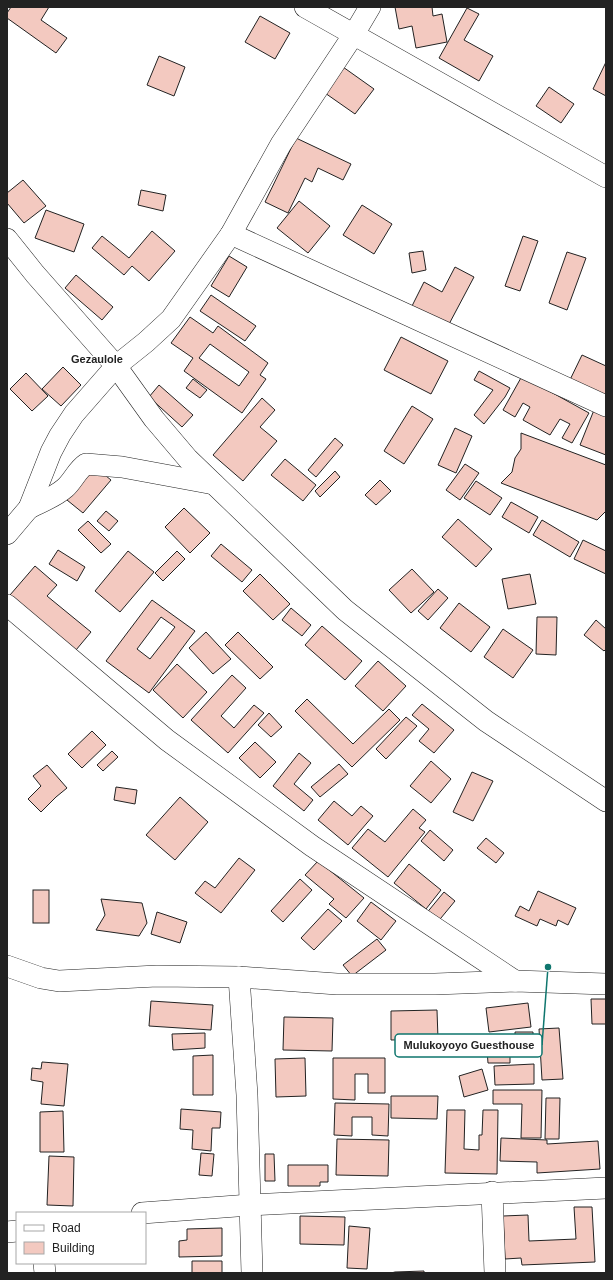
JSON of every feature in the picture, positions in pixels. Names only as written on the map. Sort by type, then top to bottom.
[{"type":"street","points":[[304,7],[606,177]]},
{"type":"street","points":[[7,534],[29,508],[51,452],[60,434],[74,414],[116,366],[146,342],[170,319],[231,234],[281,144],[354,34],[370,7]]},
{"type":"street","points":[[231,234],[606,406]]},
{"type":"street","points":[[7,239],[35,274],[116,366],[154,419],[188,459],[345,610],[486,721],[606,801]]},
{"type":"street","points":[[29,508],[57,495],[66,487],[81,467],[86,464],[122,467],[214,484]]},
{"type":"street","points":[[7,605],[167,740],[312,846],[515,981]]},
{"type":"street","points":[[7,966],[41,978],[59,981],[157,976],[239,977],[337,984],[435,984],[515,981],[606,984]]},
{"type":"street","points":[[239,977],[247,1095],[252,1273]]},
{"type":"street","points":[[146,1213],[250,1205],[492,1192],[606,1188]]},
{"type":"street","points":[[492,1192],[495,1273]]},
{"type":"building","points":[[11,7],[49,7],[41,20],[67,38],[56,53],[7,18],[7,13]]},
{"type":"building","points":[[395,7],[432,7],[433,16],[442,14],[447,42],[416,48],[412,26],[399,29]]},
{"type":"building","points":[[467,8],[479,14],[464,40],[493,56],[479,81],[439,58]]},
{"type":"building","points":[[260,16],[290,33],[275,59],[245,42]]},
{"type":"building","points":[[159,56],[185,67],[174,96],[147,85]]},
{"type":"building","points":[[606,62],[606,96],[593,89]]},
{"type":"building","points":[[343,67],[374,89],[355,114],[325,93]]},
{"type":"building","points":[[549,87],[574,104],[561,123],[536,106]]},
{"type":"building","points":[[296,138],[351,164],[343,180],[318,168],[312,182],[305,178],[288,213],[265,202]]},
{"type":"building","points":[[23,180],[46,206],[24,223],[7,203],[7,193]]},
{"type":"building","points":[[141,190],[166,195],[163,211],[138,205]]},
{"type":"building","points":[[299,201],[330,226],[308,253],[277,228]]},
{"type":"building","points":[[362,205],[392,224],[374,254],[343,235]]},
{"type":"building","points":[[46,210],[84,224],[74,252],[35,238]]},
{"type":"building","points":[[152,231],[175,251],[149,281],[132,266],[124,275],[92,248],[102,236],[129,258]]},
{"type":"building","points":[[523,236],[538,241],[520,291],[505,286]]},
{"type":"building","points":[[423,251],[426,270],[412,273],[409,253]]},
{"type":"building","points":[[567,252],[586,258],[567,310],[549,303]]},
{"type":"building","points":[[229,256],[247,267],[229,297],[211,286]]},
{"type":"building","points":[[455,267],[474,277],[448,326],[411,308],[424,282],[442,292]]},
{"type":"building","points":[[76,275],[113,307],[102,320],[65,288]]},
{"type":"building","points":[[211,295],[256,326],[245,341],[200,311]]},
{"type":"building","points":[[190,317],[213,333],[218,326],[268,363],[260,375],[266,379],[242,413],[184,371],[193,358],[171,343]],"holes":[[[210,344],[249,372],[239,386],[199,358]]]},
{"type":"building","points":[[401,337],[448,361],[431,394],[384,370]]},
{"type":"building","points":[[582,355],[606,366],[606,405],[567,386]]},
{"type":"building","points":[[63,367],[81,385],[61,406],[42,389]]},
{"type":"building","points":[[479,371],[510,388],[505,397],[484,424],[474,415],[493,390],[474,380]]},
{"type":"building","points":[[26,373],[48,396],[32,411],[10,389]]},
{"type":"building","points":[[522,376],[589,413],[572,443],[562,438],[570,424],[560,419],[550,435],[523,420],[530,407],[523,403],[515,417],[503,410]]},
{"type":"building","points":[[193,379],[207,390],[200,398],[186,388]]},
{"type":"building","points":[[159,385],[193,415],[182,427],[149,397]]},
{"type":"building","points":[[262,398],[275,410],[260,427],[277,441],[243,481],[213,455]]},
{"type":"building","points":[[412,406],[433,419],[404,464],[384,451]]},
{"type":"building","points":[[594,410],[606,415],[606,455],[580,445]]},
{"type":"building","points":[[455,428],[472,436],[456,473],[438,465]]},
{"type":"building","points":[[521,433],[606,465],[606,511],[597,520],[501,483],[512,472],[515,458],[521,449]]},
{"type":"building","points":[[335,438],[343,445],[316,477],[308,470]]},
{"type":"building","points":[[285,459],[316,485],[303,501],[271,475]]},
{"type":"building","points":[[465,464],[479,473],[460,500],[446,490]]},
{"type":"building","points":[[95,467],[111,480],[83,513],[67,500]]},
{"type":"building","points":[[335,471],[340,477],[320,497],[315,491]]},
{"type":"building","points":[[380,480],[391,491],[376,505],[365,495]]},
{"type":"building","points":[[476,481],[502,498],[490,515],[464,498]]},
{"type":"building","points":[[511,502],[538,517],[529,533],[502,517]]},
{"type":"building","points":[[184,508],[210,533],[190,553],[165,527]]},
{"type":"building","points":[[106,511],[118,521],[109,531],[97,521]]},
{"type":"building","points":[[458,519],[492,549],[476,567],[442,537]]},
{"type":"building","points":[[542,520],[579,542],[570,557],[533,535]]},
{"type":"building","points":[[88,521],[111,544],[101,553],[78,530]]},
{"type":"building","points":[[583,540],[606,551],[606,574],[574,559]]},
{"type":"building","points":[[221,544],[252,570],[242,582],[211,556]]},
{"type":"building","points":[[58,550],[85,567],[77,581],[49,564]]},
{"type":"building","points":[[128,551],[154,572],[120,612],[95,591]]},
{"type":"building","points":[[177,551],[185,559],[163,581],[155,573]]},
{"type":"building","points":[[35,566],[57,585],[47,596],[91,632],[76,650],[10,595]]},
{"type":"building","points":[[412,569],[434,592],[411,613],[389,590]]},
{"type":"building","points":[[260,574],[290,604],[273,620],[243,591]]},
{"type":"building","points":[[530,574],[536,604],[508,609],[502,579]]},
{"type":"building","points":[[438,589],[448,598],[428,620],[418,611]]},
{"type":"building","points":[[152,600],[195,631],[149,693],[106,661]],"holes":[[[161,617],[175,627],[150,659],[137,649]]]},
{"type":"building","points":[[459,603],[490,627],[471,652],[440,628]]},
{"type":"building","points":[[291,608],[311,625],[302,636],[282,620]]},
{"type":"building","points":[[537,617],[557,617],[556,655],[536,654]]},
{"type":"building","points":[[596,620],[606,629],[606,649],[604,651],[584,635]]},
{"type":"building","points":[[322,626],[362,661],[345,680],[305,645]]},
{"type":"building","points":[[503,629],[533,650],[513,678],[484,657]]},
{"type":"building","points":[[206,632],[231,659],[213,674],[189,648]]},
{"type":"building","points":[[238,632],[273,667],[260,679],[225,645]]},
{"type":"building","points":[[378,661],[406,686],[383,711],[355,686]]},
{"type":"building","points":[[177,664],[207,692],[183,718],[153,690]]},
{"type":"building","points":[[232,675],[246,688],[221,716],[234,728],[254,705],[264,713],[228,753],[191,720]]},
{"type":"building","points":[[307,699],[353,744],[389,709],[400,720],[352,767],[295,711]]},
{"type":"building","points":[[422,704],[454,730],[434,753],[419,741],[429,729],[412,715]]},
{"type":"building","points":[[269,713],[282,727],[271,737],[258,725]]},
{"type":"building","points":[[406,717],[417,726],[386,759],[376,749]]},
{"type":"building","points":[[92,731],[106,745],[82,768],[68,754]]},
{"type":"building","points":[[255,742],[276,762],[260,778],[239,758]]},
{"type":"building","points":[[112,751],[118,757],[103,771],[97,765]]},
{"type":"building","points":[[299,753],[311,763],[294,784],[313,800],[304,811],[273,786]]},
{"type":"building","points":[[431,761],[451,779],[431,803],[410,786]]},
{"type":"building","points":[[339,764],[348,774],[320,797],[311,787]]},
{"type":"building","points":[[47,765],[67,788],[41,812],[28,799],[41,786],[33,776]]},
{"type":"building","points":[[472,772],[493,781],[473,821],[453,812]]},
{"type":"building","points":[[116,787],[137,790],[135,804],[114,800]]},
{"type":"building","points":[[180,797],[208,822],[175,860],[146,835]]},
{"type":"building","points":[[334,801],[352,816],[361,806],[373,816],[348,845],[318,820]]},
{"type":"building","points":[[413,809],[426,820],[419,828],[425,832],[388,877],[352,848],[368,829],[385,842]]},
{"type":"building","points":[[430,830],[453,850],[444,861],[421,841]]},
{"type":"building","points":[[486,838],[504,853],[496,863],[477,848]]},
{"type":"building","points":[[239,858],[255,870],[221,913],[195,893],[205,881],[215,888]]},
{"type":"building","points":[[318,861],[364,898],[346,918],[329,904],[334,899],[305,875]]},
{"type":"building","points":[[409,864],[441,890],[426,909],[394,883]]},
{"type":"building","points":[[300,879],[312,890],[283,922],[271,911]]},
{"type":"building","points":[[33,890],[49,890],[49,923],[33,923]]},
{"type":"building","points":[[538,891],[576,908],[568,925],[558,920],[556,926],[540,919],[537,926],[515,916],[520,906],[529,911]]},
{"type":"building","points":[[444,892],[455,901],[436,924],[425,915]]},
{"type":"building","points":[[101,899],[142,903],[147,923],[139,936],[96,930],[105,915]]},
{"type":"building","points":[[371,902],[396,921],[381,940],[357,921]]},
{"type":"building","points":[[328,909],[342,921],[314,950],[301,938]]},
{"type":"building","points":[[157,912],[187,922],[180,943],[151,934]]},
{"type":"building","points":[[377,939],[386,950],[352,976],[343,965]]},
{"type":"building","points":[[591,999],[606,999],[606,1024],[592,1024]]},
{"type":"building","points":[[151,1001],[213,1005],[211,1030],[149,1026]]},
{"type":"building","points":[[528,1003],[531,1027],[489,1032],[486,1008]]},
{"type":"building","points":[[437,1010],[438,1039],[391,1040],[391,1011]]},
{"type":"building","points":[[284,1017],[333,1018],[332,1051],[283,1050]]},
{"type":"building","points":[[559,1028],[563,1079],[542,1080],[539,1029]]},
{"type":"building","points":[[515,1032],[533,1032],[533,1056],[516,1056]]},
{"type":"building","points":[[205,1033],[205,1048],[173,1050],[172,1034]]},
{"type":"building","points":[[510,1036],[510,1063],[488,1063],[486,1037]]},
{"type":"building","points":[[213,1055],[213,1095],[193,1095],[193,1056]]},
{"type":"building","points":[[305,1058],[306,1096],[276,1097],[275,1059]]},
{"type":"building","points":[[333,1058],[385,1058],[385,1093],[368,1093],[368,1074],[355,1074],[355,1100],[333,1099]]},
{"type":"building","points":[[42,1062],[68,1064],[64,1106],[41,1104],[43,1082],[31,1080],[32,1068],[41,1069]]},
{"type":"building","points":[[534,1064],[534,1084],[495,1085],[494,1066]]},
{"type":"building","points":[[482,1069],[488,1090],[464,1097],[459,1076]]},
{"type":"building","points":[[493,1090],[542,1090],[541,1138],[521,1138],[522,1104],[493,1104]]},
{"type":"building","points":[[391,1096],[438,1096],[437,1119],[391,1118]]},
{"type":"building","points":[[546,1098],[560,1098],[559,1139],[545,1139]]},
{"type":"building","points":[[335,1103],[389,1104],[388,1136],[372,1135],[372,1117],[352,1117],[352,1136],[334,1135]]},
{"type":"building","points":[[181,1109],[221,1112],[220,1128],[212,1128],[211,1151],[192,1149],[193,1130],[180,1129]]},
{"type":"building","points":[[447,1110],[465,1110],[464,1149],[479,1150],[479,1135],[482,1135],[483,1110],[498,1110],[497,1174],[445,1173]]},
{"type":"building","points":[[63,1111],[64,1152],[40,1152],[40,1112]]},
{"type":"building","points":[[501,1138],[547,1140],[547,1144],[598,1141],[600,1169],[537,1173],[537,1162],[500,1161]]},
{"type":"building","points":[[337,1139],[389,1140],[388,1176],[336,1175]]},
{"type":"building","points":[[201,1153],[214,1154],[212,1176],[199,1175]]},
{"type":"building","points":[[265,1154],[274,1154],[275,1181],[265,1181]]},
{"type":"building","points":[[49,1156],[74,1157],[73,1206],[47,1205]]},
{"type":"building","points":[[288,1165],[328,1165],[328,1182],[320,1182],[320,1186],[288,1186]]},
{"type":"building","points":[[574,1207],[592,1207],[595,1262],[522,1265],[521,1258],[505,1259],[503,1216],[528,1215],[529,1241],[576,1239]]},
{"type":"building","points":[[300,1216],[345,1217],[344,1245],[300,1244]]},
{"type":"building","points":[[349,1226],[370,1228],[367,1269],[347,1268]]},
{"type":"building","points":[[222,1228],[222,1256],[179,1257],[179,1241],[187,1240],[187,1229]]},
{"type":"building","points":[[192,1261],[222,1261],[222,1273],[192,1273]]},
{"type":"building","points":[[424,1271],[424,1273],[391,1273],[395,1272]]},
{"type":"place","name":"Mulukoyoyo Guesthouse","points":[[548,967]]},
{"type":"district","name":"Gezaulole","points":[[97,359]]}]
